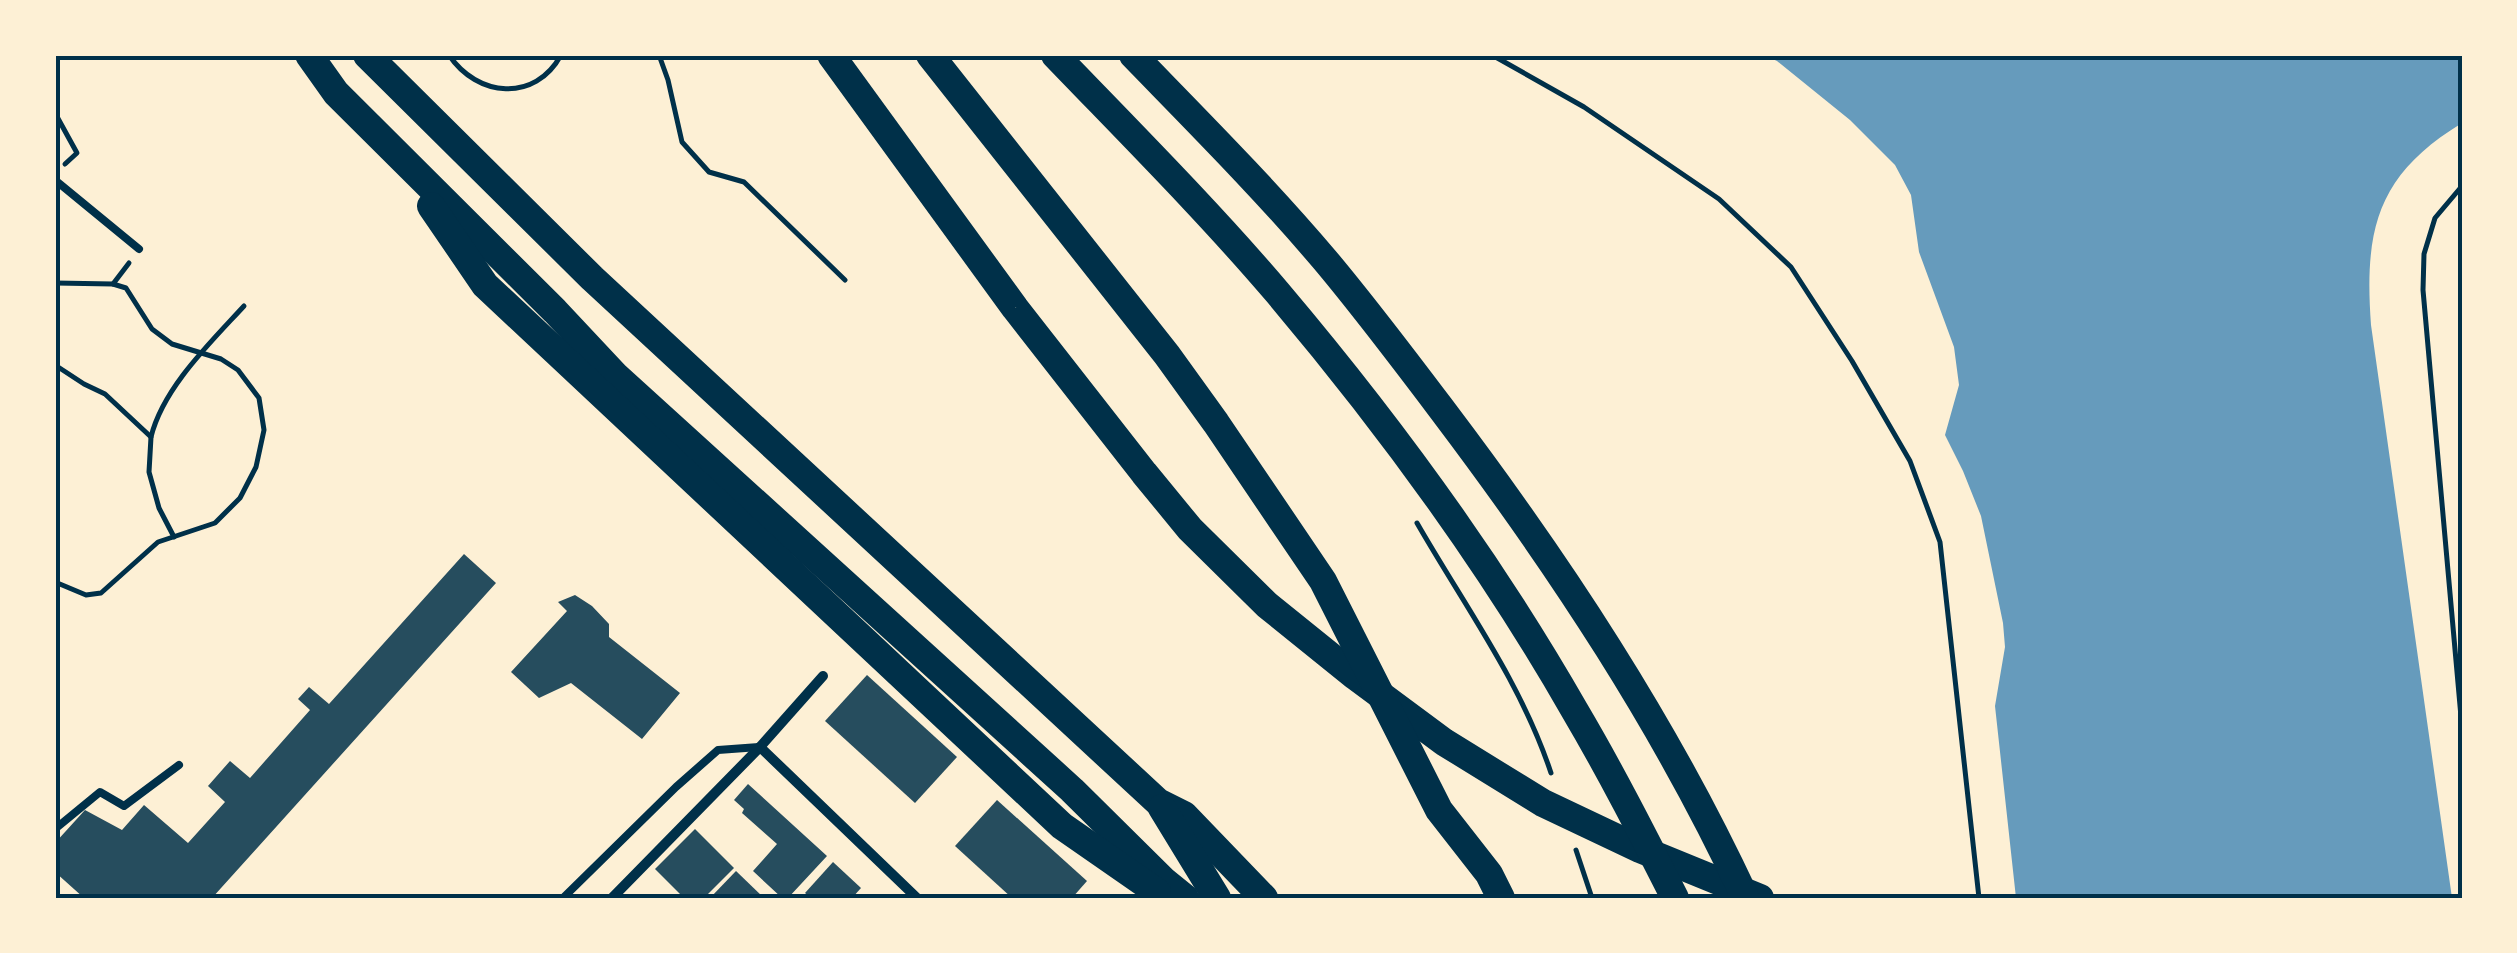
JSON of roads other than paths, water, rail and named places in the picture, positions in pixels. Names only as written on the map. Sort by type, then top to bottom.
[{"type":"highway","points":[[309,55],[336,94],[555,311],[615,376],[1186,898]]},
{"type":"highway","points":[[367,55],[592,278],[1158,802],[1217,898]]},
{"type":"highway","points":[[831,55],[1015,308],[1144,473],[1190,528],[1267,605],[1444,742],[1560,812],[1760,898]]},
{"type":"highway","points":[[930,55],[1216,423],[1323,581],[1440,810],[1489,874],[1501,898]]},
{"type":"highway","points":[[1055,55],[1277,292],[1444,508],[1575,710],[1675,898]]},
{"type":"highway","points":[[1133,55],[1324,259],[1512,502],[1622,669],[1746,898]]},
{"type":"highway","points":[[394,151],[484,285],[1062,826],[1165,898]]},
{"type":"highway","points":[[1158,802],[1184,814],[1264,898]]},
{"type":"street","points":[[612,898],[824,676]]},
{"type":"street","points":[[760,747],[918,898]]},
{"type":"lane","points":[[55,180],[139,248]]},
{"type":"lane","points":[[563,898],[718,750],[760,747]]},
{"type":"lane","points":[[55,829],[100,792],[124,806],[179,765]]},
{"type":"water","points":[[1764,55],[2462,55],[2462,123],[2433,143],[2394,184],[2374,233],[2369,291],[2452,898],[2016,898],[1995,706],[2005,647],[2003,623],[1981,516],[1945,435],[1959,385],[1954,347],[1919,252],[1911,195],[1895,165],[1850,120],[1777,61]]}]
